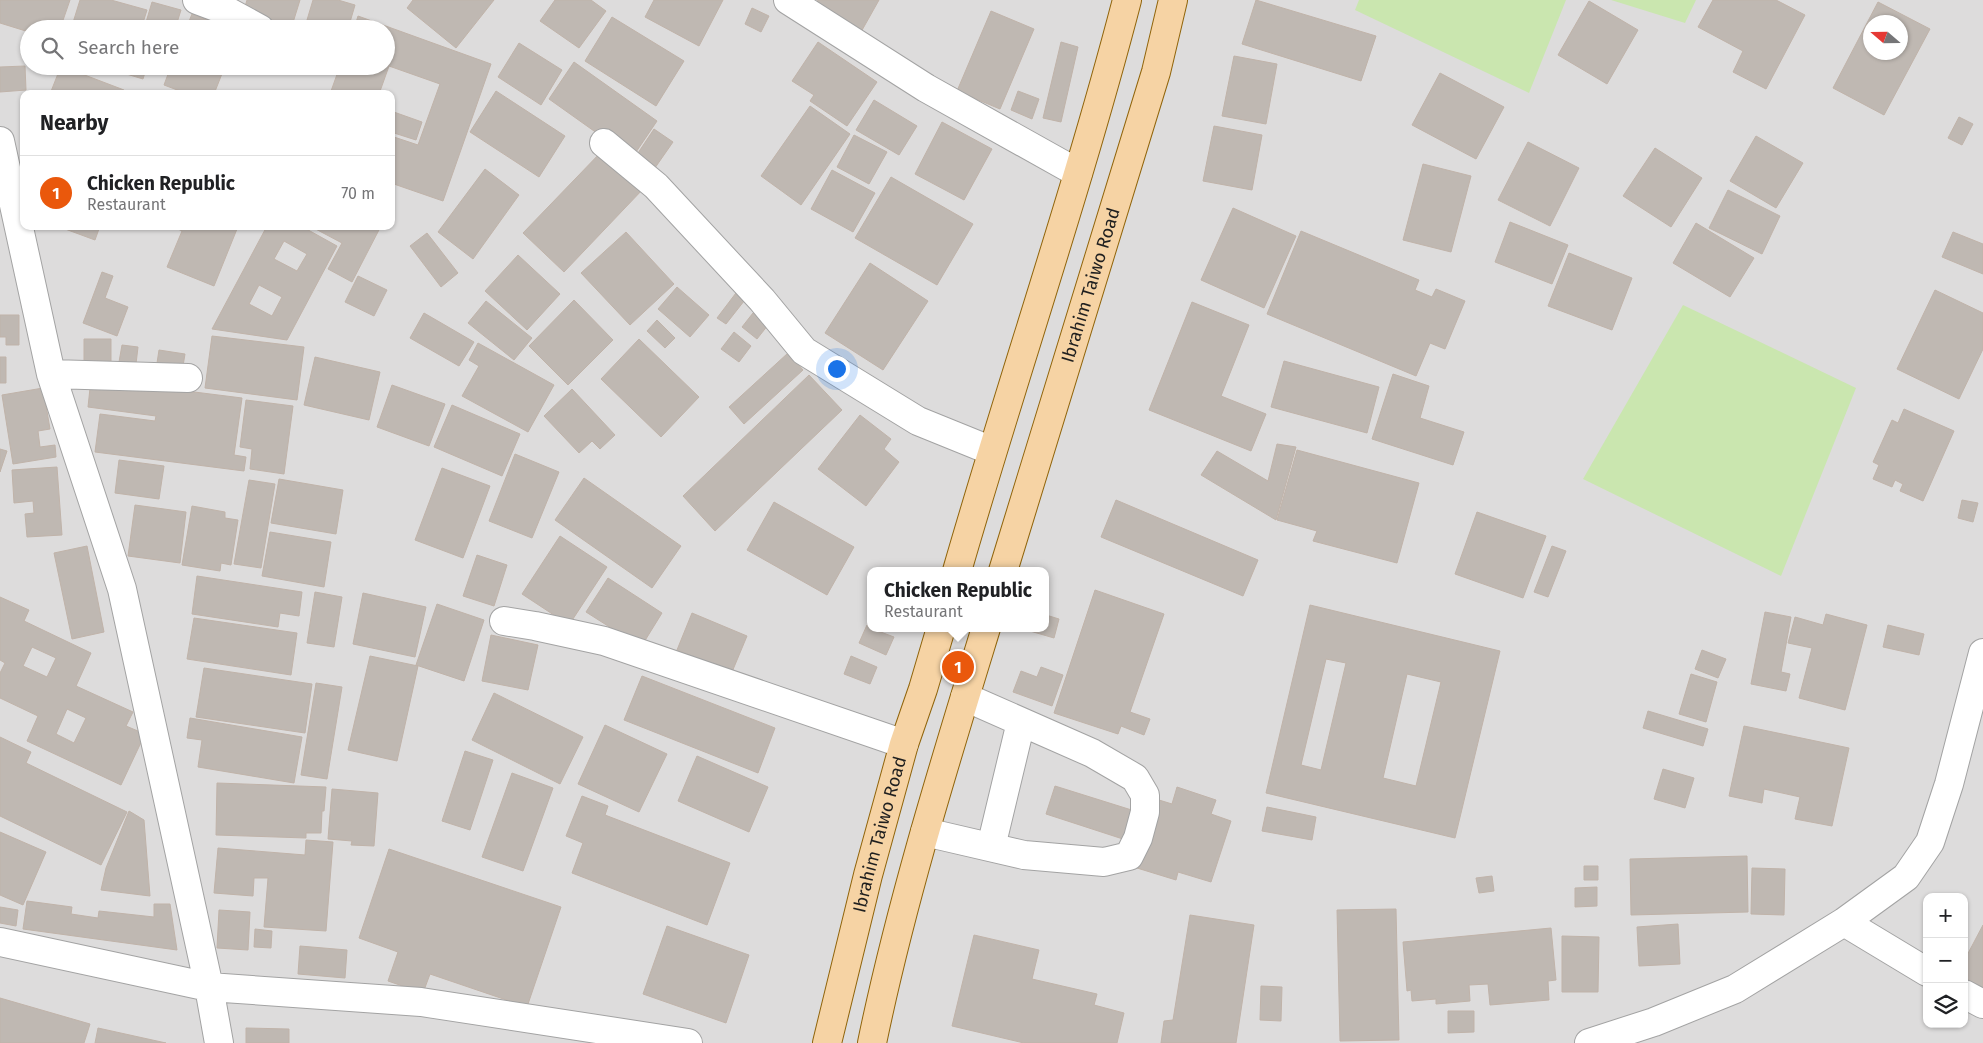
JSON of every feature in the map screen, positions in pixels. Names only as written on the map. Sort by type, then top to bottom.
[{"type":"main road","points":[[958,567],[1078,172],[1127,0]]},
{"type":"main road","name":"Ibrahim Taiwo Road","points":[[1004,567],[1156,72],[1174,0]]},
{"type":"main road","name":"Ibrahim Taiwo Road","points":[[827,1043],[868,875],[904,744],[940,632]]},
{"type":"main road","points":[[872,1043],[887,970],[925,832],[985,632]]},
{"type":"street","points":[[198,0],[244,20]]},
{"type":"street","points":[[788,0],[926,88],[1078,172]]},
{"type":"street","points":[[0,141],[51,374],[122,589],[209,987],[219,1043]]},
{"type":"street","points":[[604,142],[656,186],[762,300],[804,351],[918,421],[992,451]]},
{"type":"street","points":[[51,374],[188,378]]},
{"type":"street","points":[[504,621],[604,641],[904,744]]},
{"type":"street","points":[[1589,1043],[1654,1022],[1735,989],[1844,922],[1906,877],[1930,842],[1949,784],[1983,653]]},
{"type":"street","points":[[925,832],[1024,855],[1104,862],[1129,856],[1138,838],[1145,812],[1145,795],[1136,778],[1092,753],[965,697]]},
{"type":"street","points":[[991,847],[1020,722]]},
{"type":"street","points":[[1844,922],[1923,970]]},
{"type":"street","points":[[0,942],[209,987],[421,1002],[688,1043]]},
{"type":"street","points":[[1968,996],[1983,1004]]},
{"type":"shaded area","points":[[0,0],[1983,0],[1983,1043],[0,1043]]},
{"type":"green space","points":[[1359,0],[1566,0],[1529,93],[1355,10]]},
{"type":"green space","points":[[1611,0],[1696,0],[1685,23]]},
{"type":"green space","points":[[1683,305],[1856,388],[1781,576],[1583,479]]},
{"type":"building","points":[[0,0],[70,0],[63,20],[20,20],[20,29],[0,23]]},
{"type":"building","points":[[80,0],[111,0],[147,10],[144,20],[74,20]]},
{"type":"building","points":[[247,0],[300,0],[294,20],[264,20],[243,13]]},
{"type":"building","points":[[313,0],[338,0],[355,5],[351,20],[307,20]]},
{"type":"building","points":[[413,0],[494,0],[456,48],[407,8]]},
{"type":"building","points":[[555,0],[591,0],[606,11],[579,48],[540,21]]},
{"type":"building","points":[[654,0],[723,0],[699,46],[645,17]]},
{"type":"building","points":[[818,0],[879,0],[861,32],[815,5]]},
{"type":"building","points":[[1256,0],[1376,36],[1361,81],[1242,44]]},
{"type":"building","points":[[1713,0],[1776,0],[1805,15],[1766,89],[1733,72],[1743,51],[1698,27]]},
{"type":"building","points":[[1589,1],[1638,30],[1607,84],[1558,55]]},
{"type":"building","points":[[152,2],[181,10],[178,20],[147,20]]},
{"type":"building","points":[[1878,2],[1903,15],[1871,15]]},
{"type":"building","points":[[752,8],[769,16],[761,32],[745,24]]},
{"type":"building","points":[[991,11],[1034,29],[1000,109],[957,91]]},
{"type":"building","points":[[192,14],[207,20],[190,20]]},
{"type":"building","points":[[358,16],[369,20],[357,20]]},
{"type":"building","points":[[612,17],[684,61],[656,106],[585,61]]},
{"type":"building","points":[[1908,18],[1930,29],[1884,115],[1833,88],[1863,31],[1863,60],[1908,60]]},
{"type":"building","points":[[395,29],[491,64],[443,201],[395,184],[395,137],[418,145],[440,84],[395,68]]},
{"type":"building","points":[[818,42],[877,82],[847,126],[810,101],[814,95],[792,81]]},
{"type":"building","points":[[1061,42],[1078,47],[1061,122],[1043,118]]},
{"type":"building","points":[[519,43],[562,70],[541,105],[498,77]]},
{"type":"building","points":[[1234,56],[1277,64],[1266,124],[1222,116]]},
{"type":"building","points":[[574,62],[657,121],[632,158],[549,99]]},
{"type":"building","points":[[20,66],[20,75],[25,75],[26,90],[0,92],[0,67]]},
{"type":"building","points":[[1440,73],[1504,107],[1476,159],[1412,125]]},
{"type":"building","points":[[57,75],[85,75],[124,90],[52,90]]},
{"type":"building","points":[[130,75],[144,75],[143,79]]},
{"type":"building","points":[[168,75],[221,75],[216,90],[177,90],[164,85]]},
{"type":"building","points":[[337,75],[386,75],[380,90],[331,90]]},
{"type":"building","points":[[496,91],[565,136],[539,177],[470,132]]},
{"type":"building","points":[[1018,91],[1039,99],[1032,119],[1011,110]]},
{"type":"building","points":[[874,100],[917,126],[899,155],[856,130]]},
{"type":"building","points":[[810,106],[850,134],[801,205],[761,176]]},
{"type":"building","points":[[395,112],[422,122],[416,140],[395,133]]},
{"type":"building","points":[[1959,117],[1973,124],[1962,145],[1948,138]]},
{"type":"building","points":[[942,122],[992,149],[964,200],[915,174]]},
{"type":"building","points":[[1214,126],[1262,135],[1252,190],[1203,181]]},
{"type":"building","points":[[654,129],[673,142],[650,175],[632,162]]},
{"type":"building","points":[[854,135],[887,152],[869,184],[837,167]]},
{"type":"building","points":[[1756,136],[1803,163],[1776,208],[1730,181]]},
{"type":"building","points":[[1528,142],[1579,168],[1550,226],[1498,200]]},
{"type":"building","points":[[1655,148],[1702,178],[1671,227],[1623,196]]},
{"type":"building","points":[[603,150],[644,188],[564,272],[523,233]]},
{"type":"building","points":[[1423,164],[1471,176],[1451,252],[1403,240]]},
{"type":"building","points":[[485,169],[519,195],[473,259],[438,232]]},
{"type":"building","points":[[832,170],[875,193],[853,232],[811,209]]},
{"type":"building","points":[[891,177],[973,224],[937,285],[855,238]]},
{"type":"building","points":[[1728,190],[1780,216],[1762,254],[1709,228]]},
{"type":"building","points":[[1233,208],[1296,236],[1264,308],[1201,280]]},
{"type":"building","points":[[1510,222],[1568,245],[1552,284],[1495,262]]},
{"type":"building","points":[[1696,223],[1754,258],[1730,297],[1673,263]]},
{"type":"building","points":[[68,230],[99,230],[95,240]]},
{"type":"building","points":[[180,230],[237,230],[214,286],[167,267],[182,231]]},
{"type":"building","points":[[265,230],[308,230],[337,246],[287,340],[212,329]],"holes":[[[284,241],[307,254],[297,271],[274,259]],[[259,285],[282,297],[272,316],[249,304]]]},
{"type":"building","points":[[318,230],[379,230],[352,282],[328,269],[342,243]]},
{"type":"building","points":[[1301,231],[1419,280],[1415,290],[1432,297],[1436,289],[1465,301],[1445,349],[1430,343],[1416,376],[1267,314]]},
{"type":"building","points":[[626,232],[674,284],[630,325],[581,273]]},
{"type":"building","points":[[1953,232],[1983,244],[1983,274],[1942,257]]},
{"type":"building","points":[[427,233],[458,273],[441,287],[410,246]]},
{"type":"building","points":[[1569,253],[1632,278],[1612,330],[1548,306]]},
{"type":"building","points":[[518,255],[560,294],[527,330],[485,291]]},
{"type":"building","points":[[870,263],[928,301],[883,370],[825,333]]},
{"type":"building","points":[[102,272],[113,276],[105,298],[128,307],[117,336],[83,323]]},
{"type":"building","points":[[358,276],[387,290],[374,316],[345,302]]},
{"type":"building","points":[[677,287],[709,315],[690,337],[658,309]]},
{"type":"building","points":[[739,289],[748,296],[726,324],[717,318]]},
{"type":"building","points":[[1935,290],[1983,313],[1983,349],[1959,399],[1897,369]]},
{"type":"building","points":[[574,300],[613,340],[568,385],[529,346]]},
{"type":"building","points":[[486,301],[532,338],[514,360],[468,323]]},
{"type":"building","points":[[1192,302],[1249,325],[1221,396],[1266,414],[1251,451],[1149,410]]},
{"type":"building","points":[[424,313],[474,342],[459,366],[410,338]]},
{"type":"building","points":[[753,313],[768,325],[757,339],[742,327]]},
{"type":"building","points":[[0,315],[19,315],[19,345],[6,345],[6,337],[0,337]]},
{"type":"building","points":[[657,320],[675,338],[665,348],[647,331]]},
{"type":"building","points":[[734,332],[751,346],[739,362],[721,349]]},
{"type":"building","points":[[212,336],[304,347],[297,400],[205,388]]},
{"type":"building","points":[[84,339],[111,339],[111,363],[84,363]]},
{"type":"building","points":[[639,339],[699,397],[661,437],[601,379]]},
{"type":"building","points":[[478,343],[554,385],[528,432],[462,396],[479,366],[469,360]]},
{"type":"building","points":[[122,345],[138,347],[136,364],[119,362]]},
{"type":"building","points":[[159,350],[185,354],[183,366],[157,363]]},
{"type":"building","points":[[788,353],[803,370],[744,424],[729,407]]},
{"type":"building","points":[[0,357],[6,357],[6,383],[0,383]]},
{"type":"building","points":[[315,357],[380,372],[369,420],[304,405]]},
{"type":"building","points":[[1284,361],[1379,387],[1367,433],[1271,407]]},
{"type":"building","points":[[1393,374],[1429,386],[1420,418],[1464,432],[1453,465],[1372,439]]},
{"type":"building","points":[[809,375],[842,410],[715,531],[683,496]]},
{"type":"building","points":[[91,379],[242,398],[234,455],[246,457],[244,471],[95,452],[100,414],[155,421],[156,416],[88,407]]},
{"type":"building","points":[[392,385],[445,404],[429,446],[377,427]]},
{"type":"building","points":[[43,388],[50,429],[38,431],[40,447],[55,445],[56,457],[13,464],[2,395]]},
{"type":"building","points":[[572,389],[615,435],[600,449],[592,441],[579,453],[544,416]]},
{"type":"building","points":[[246,400],[293,406],[284,474],[250,469],[252,449],[240,447]]},
{"type":"building","points":[[452,405],[520,434],[502,476],[434,447]]},
{"type":"building","points":[[1904,409],[1954,431],[1923,501],[1900,491],[1903,484],[1895,480],[1892,487],[1873,479],[1879,465],[1873,462],[1892,420],[1898,423]]},
{"type":"building","points":[[860,415],[891,439],[884,449],[899,462],[866,506],[818,469]]},
{"type":"building","points":[[1277,444],[1296,447],[1276,520],[1201,475],[1217,451],[1268,481]]},
{"type":"building","points":[[0,449],[7,451],[0,472]]},
{"type":"building","points":[[1297,450],[1419,483],[1397,563],[1313,541],[1317,531],[1277,520]]},
{"type":"building","points":[[515,454],[559,472],[532,538],[489,521]]},
{"type":"building","points":[[119,460],[164,466],[159,499],[115,493]]},
{"type":"building","points":[[57,467],[62,535],[27,537],[25,514],[34,513],[33,501],[14,503],[12,470]]},
{"type":"building","points":[[442,468],[490,486],[463,558],[415,540]]},
{"type":"building","points":[[584,478],[681,546],[652,588],[555,520]]},
{"type":"building","points":[[279,479],[343,490],[336,534],[271,523]]},
{"type":"building","points":[[249,480],[275,484],[261,568],[234,564]]},
{"type":"building","points":[[1116,500],[1258,560],[1243,596],[1101,537]]},
{"type":"building","points":[[1962,500],[1978,503],[1973,522],[1958,518]]},
{"type":"building","points":[[774,502],[854,547],[827,595],[747,550]]},
{"type":"building","points":[[135,505],[186,512],[180,563],[128,556]]},
{"type":"building","points":[[192,506],[225,512],[225,518],[238,520],[231,565],[221,563],[220,571],[182,565]]},
{"type":"building","points":[[1477,512],[1546,536],[1523,598],[1455,574]]},
{"type":"building","points":[[270,532],[331,542],[324,587],[262,576]]},
{"type":"building","points":[[560,536],[607,567],[569,625],[522,594]]},
{"type":"building","points":[[87,546],[104,632],[72,639],[54,553]]},
{"type":"building","points":[[1552,546],[1566,551],[1548,597],[1534,592]]},
{"type":"building","points":[[477,555],[507,565],[494,606],[463,596]]},
{"type":"building","points":[[197,576],[302,592],[299,616],[280,613],[278,627],[192,614]]},
{"type":"building","points":[[608,578],[662,613],[641,647],[586,612]]},
{"type":"building","points":[[1095,590],[1164,614],[1130,712],[1150,719],[1144,735],[1121,726],[1118,734],[1054,713]]},
{"type":"building","points":[[315,592],[342,597],[334,647],[307,643]]},
{"type":"building","points":[[363,593],[426,607],[415,657],[353,644]]},
{"type":"building","points":[[0,597],[29,610],[24,621],[91,653],[76,686],[133,712],[126,726],[145,734],[121,785],[27,741],[38,716],[0,698],[0,673],[5,663],[0,660]],"holes":[[[32,647],[56,658],[47,677],[23,666]],[[67,709],[86,718],[74,743],[56,734]]]},
{"type":"building","points":[[437,604],[484,620],[464,681],[416,665]]},
{"type":"building","points":[[1310,605],[1500,651],[1455,838],[1266,793]],"holes":[[[1326,659],[1346,663],[1321,770],[1301,765]],[[1407,674],[1441,682],[1416,786],[1383,778]]]},
{"type":"building","points":[[1765,612],[1791,617],[1781,672],[1790,674],[1786,691],[1751,684]]},
{"type":"building","points":[[692,613],[747,636],[732,672],[677,650]]},
{"type":"building","points":[[1826,614],[1867,625],[1845,710],[1799,698],[1812,648],[1788,643],[1795,617],[1823,625]]},
{"type":"building","points":[[1049,616],[1059,619],[1054,638],[1033,632],[1049,632]]},
{"type":"building","points":[[194,618],[297,633],[291,675],[187,659]]},
{"type":"building","points":[[867,625],[867,632],[881,632],[894,637],[886,655],[859,643]]},
{"type":"building","points":[[1888,625],[1924,634],[1919,655],[1883,647]]},
{"type":"building","points":[[491,635],[538,645],[528,690],[482,681]]},
{"type":"building","points":[[1702,650],[1726,659],[1718,678],[1695,669]]},
{"type":"building","points":[[370,656],[418,666],[397,761],[348,750]]},
{"type":"building","points":[[851,656],[877,667],[870,684],[844,674]]},
{"type":"building","points":[[1041,667],[1063,675],[1052,706],[1013,692],[1021,671],[1037,677]]},
{"type":"building","points":[[204,668],[312,684],[305,733],[196,717]]},
{"type":"building","points":[[1691,674],[1717,682],[1706,722],[1679,714]]},
{"type":"building","points":[[642,676],[775,728],[758,773],[624,720]]},
{"type":"building","points":[[316,683],[342,687],[327,779],[301,775]]},
{"type":"building","points":[[494,693],[583,737],[560,784],[472,740]]},
{"type":"building","points":[[1648,711],[1708,729],[1703,746],[1643,728]]},
{"type":"building","points":[[190,718],[302,737],[294,783],[198,767],[202,740],[187,738]]},
{"type":"building","points":[[605,725],[667,754],[639,812],[578,784]]},
{"type":"building","points":[[1744,726],[1849,748],[1832,826],[1795,819],[1800,797],[1764,789],[1762,803],[1729,796]]},
{"type":"building","points":[[0,737],[31,752],[26,763],[127,812],[101,865],[0,816]]},
{"type":"building","points":[[465,751],[493,760],[470,830],[442,821]]},
{"type":"building","points":[[697,756],[768,787],[749,832],[678,801]]},
{"type":"building","points":[[1663,769],[1694,778],[1685,808],[1654,799]]},
{"type":"building","points":[[512,773],[553,788],[523,871],[482,857]]},
{"type":"building","points":[[217,783],[326,787],[321,833],[306,833],[306,838],[216,835]]},
{"type":"building","points":[[1055,786],[1138,812],[1129,841],[1046,814]]},
{"type":"building","points":[[1177,787],[1216,800],[1211,814],[1231,821],[1211,882],[1178,872],[1176,880],[1137,868],[1159,800],[1172,804]]},
{"type":"building","points":[[332,789],[378,793],[374,846],[351,845],[352,841],[328,839]]},
{"type":"building","points":[[582,796],[608,806],[605,815],[730,863],[707,925],[572,873],[583,843],[566,836]]},
{"type":"building","points":[[1267,807],[1316,817],[1312,840],[1262,831]]},
{"type":"building","points":[[129,811],[144,820],[150,896],[101,890],[106,868]]},
{"type":"building","points":[[0,832],[46,852],[23,905],[0,895]]},
{"type":"building","points":[[306,840],[333,842],[326,931],[264,927],[268,878],[254,878],[253,896],[214,893],[218,848],[305,855]]},
{"type":"building","points":[[389,849],[561,907],[527,1007],[430,974],[423,993],[388,981],[398,952],[359,938]]},
{"type":"building","points":[[1747,856],[1748,912],[1631,915],[1630,859]]},
{"type":"building","points":[[1584,866],[1598,866],[1598,880],[1584,880]]},
{"type":"building","points":[[1752,868],[1785,869],[1784,915],[1751,914]]},
{"type":"building","points":[[1492,876],[1494,891],[1479,893],[1476,878]]},
{"type":"building","points":[[1597,887],[1597,906],[1575,907],[1575,888]]},
{"type":"building","points":[[27,901],[72,907],[71,914],[98,918],[99,911],[154,917],[154,904],[170,904],[177,950],[23,929]]},
{"type":"building","points":[[0,907],[18,910],[16,926],[0,923]]},
{"type":"building","points":[[1396,909],[1399,1040],[1340,1041],[1337,910]]},
{"type":"building","points":[[219,910],[250,912],[248,950],[217,948]]},
{"type":"building","points":[[1190,915],[1254,925],[1236,1043],[1161,1043],[1164,1021],[1173,1020]]},
{"type":"building","points":[[1678,924],[1680,964],[1639,966],[1637,927]]},
{"type":"building","points":[[1983,925],[1983,995],[1968,987],[1968,953]]},
{"type":"building","points":[[667,926],[749,955],[726,1023],[643,994]]},
{"type":"building","points":[[1551,928],[1556,980],[1548,981],[1549,1000],[1490,1005],[1488,984],[1469,985],[1470,1001],[1436,1004],[1436,999],[1412,1001],[1411,990],[1407,991],[1403,942]]},
{"type":"building","points":[[255,929],[272,931],[271,948],[254,947]]},
{"type":"building","points":[[974,935],[1039,950],[1032,979],[1097,994],[1094,1005],[1124,1013],[1117,1043],[1024,1043],[952,1026]]},
{"type":"building","points":[[1562,936],[1599,937],[1598,992],[1562,992]]},
{"type":"building","points":[[300,946],[347,950],[345,978],[298,974]]},
{"type":"building","points":[[1261,986],[1282,987],[1281,1021],[1260,1020]]},
{"type":"building","points":[[0,998],[90,1024],[84,1043],[0,1043]]},
{"type":"building","points":[[1448,1011],[1474,1011],[1474,1032],[1448,1033]]},
{"type":"building","points":[[98,1028],[166,1043],[95,1043]]},
{"type":"building","points":[[246,1028],[289,1029],[289,1043],[246,1043]]},
{"type":"place","name":"Chicken Republic","points":[[958,667]]}]
